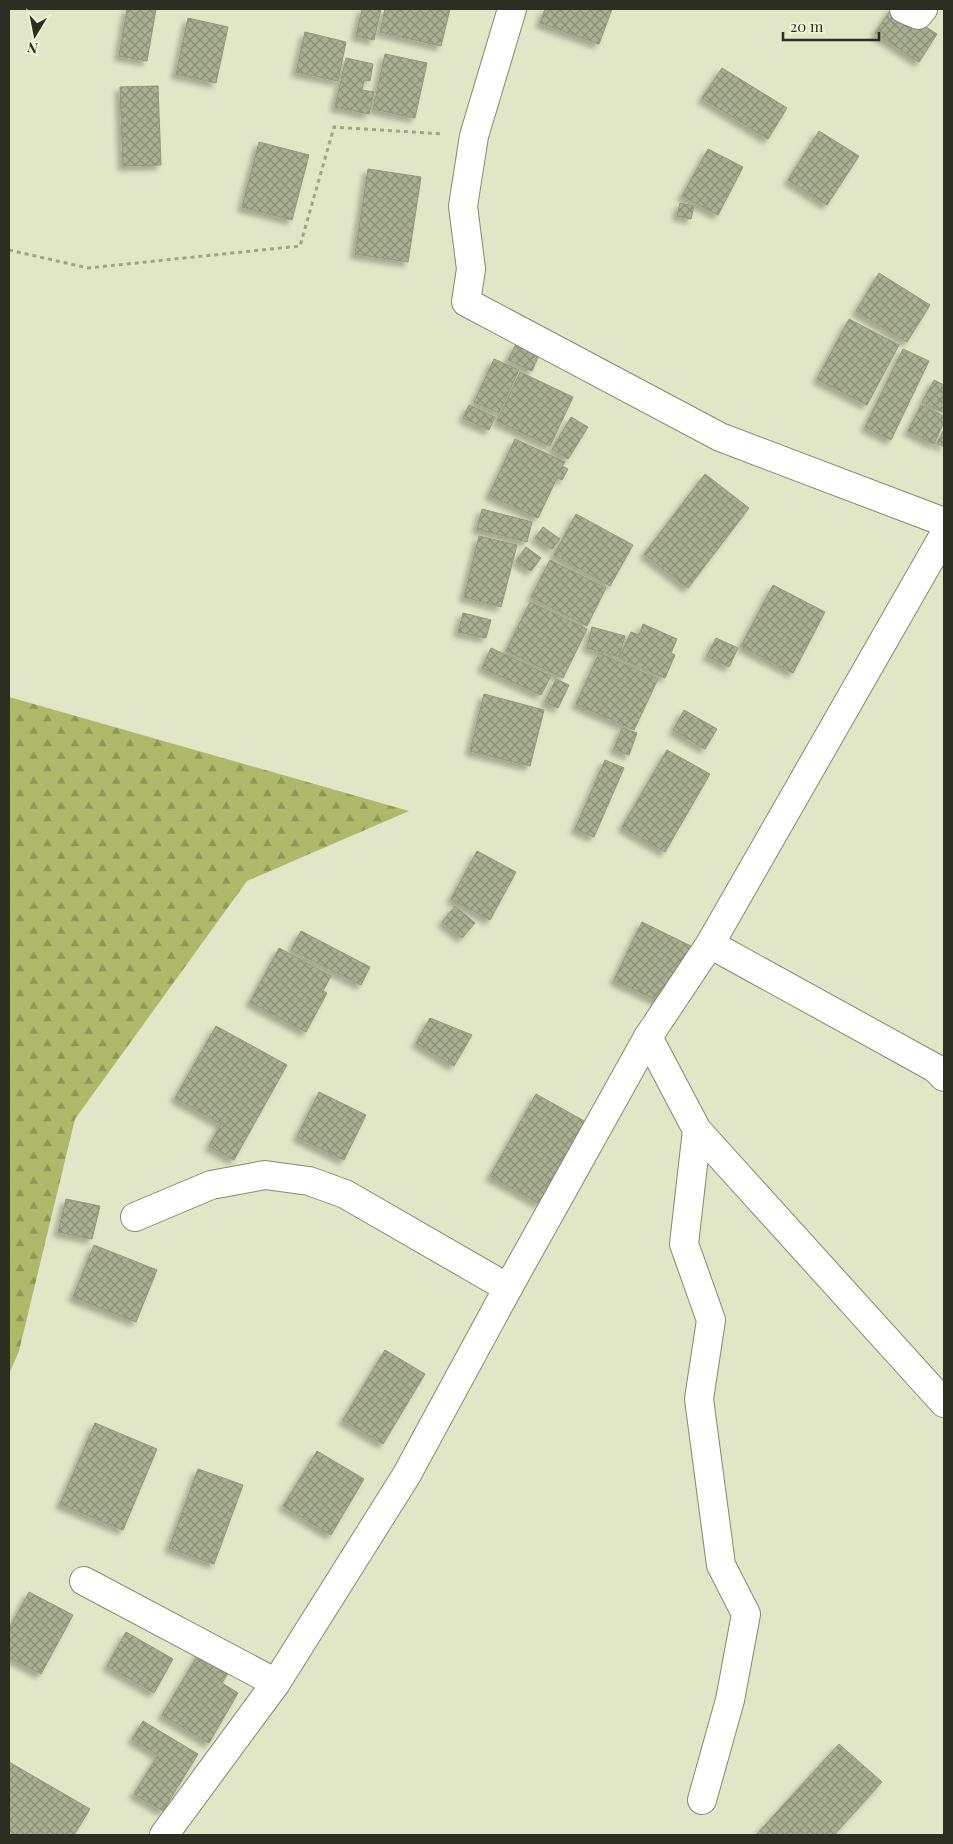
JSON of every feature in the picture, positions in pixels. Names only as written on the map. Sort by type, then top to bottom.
[{"type":"street","points":[[512,9],[474,136],[463,206],[471,269],[466,302],[720,437],[944,522]]},
{"type":"street","points":[[904,9],[918,15],[923,9]]},
{"type":"street","points":[[164,1835],[276,1683],[406,1476],[648,1037],[710,944],[944,535]]},
{"type":"street","points":[[710,944],[935,1068],[944,1077]]},
{"type":"street","points":[[648,1037],[697,1130],[944,1403]]},
{"type":"street","points":[[697,1130],[684,1244],[711,1320],[699,1399],[721,1565],[746,1614],[730,1700],[702,1800]]},
{"type":"street","points":[[135,1217],[211,1185],[265,1175],[309,1180],[345,1194],[508,1288]]},
{"type":"street","points":[[84,1581],[276,1683]]},
{"type":"path","points":[[9,250],[88,268],[300,246],[334,127],[474,136]]},
{"type":"green space","points":[[9,697],[409,811],[247,881],[75,1119],[19,1351],[9,1374]]},
{"type":"building","points":[[127,9],[156,9],[147,61],[119,56]]},
{"type":"building","points":[[362,9],[381,9],[374,40],[356,36]]},
{"type":"building","points":[[385,9],[450,9],[441,46],[380,32]]},
{"type":"building","points":[[545,9],[612,9],[599,44],[540,23]]},
{"type":"building","points":[[891,9],[898,9],[937,34],[919,62],[875,33]]},
{"type":"building","points":[[188,18],[228,27],[216,83],[176,74]]},
{"type":"building","points":[[305,32],[346,42],[338,81],[296,72]]},
{"type":"building","points":[[385,54],[427,63],[415,118],[373,109]]},
{"type":"building","points":[[346,58],[373,64],[370,81],[364,80],[362,90],[374,92],[369,114],[335,107]]},
{"type":"building","points":[[722,68],[787,108],[768,139],[702,98]]},
{"type":"building","points":[[158,86],[161,165],[123,166],[120,87]]},
{"type":"building","points":[[819,131],[859,156],[827,205],[788,180]]},
{"type":"building","points":[[259,142],[309,155],[292,220],[242,207]]},
{"type":"building","points":[[708,149],[743,167],[718,215],[682,196]]},
{"type":"building","points":[[368,169],[421,177],[408,262],[355,254]]},
{"type":"building","points":[[680,203],[694,206],[691,219],[677,216]]},
{"type":"building","points":[[879,273],[930,305],[907,342],[856,311]]},
{"type":"building","points":[[849,319],[899,345],[867,405],[817,379]]},
{"type":"building","points":[[516,344],[539,355],[532,371],[508,360]]},
{"type":"building","points":[[903,349],[929,361],[891,440],[865,427]]},
{"type":"building","points":[[494,359],[519,370],[499,413],[474,402]]},
{"type":"building","points":[[520,372],[573,397],[550,446],[497,421]]},
{"type":"building","points":[[934,380],[944,385],[944,413],[922,402]]},
{"type":"building","points":[[469,405],[495,417],[489,430],[463,418]]},
{"type":"building","points":[[921,405],[944,416],[944,422],[934,444],[908,431]]},
{"type":"building","points":[[571,417],[588,427],[568,459],[552,449]]},
{"type":"building","points":[[944,429],[944,447],[937,443]]},
{"type":"building","points":[[515,439],[565,462],[562,466],[568,469],[562,480],[557,478],[538,518],[489,495]]},
{"type":"building","points":[[705,474],[749,508],[688,588],[644,554]]},
{"type":"building","points":[[482,509],[532,522],[527,542],[477,529]]},
{"type":"building","points":[[576,514],[633,545],[610,586],[554,555]]},
{"type":"building","points":[[543,527],[560,539],[552,549],[535,538]]},
{"type":"building","points":[[479,536],[517,545],[501,607],[464,597]]},
{"type":"building","points":[[526,547],[541,558],[531,571],[516,561]]},
{"type":"building","points":[[550,560],[606,588],[587,626],[531,597]]},
{"type":"building","points":[[773,585],[825,612],[793,673],[741,646]]},
{"type":"building","points":[[530,602],[587,629],[563,678],[506,651]]},
{"type":"building","points":[[463,613],[491,620],[486,638],[458,632]]},
{"type":"building","points":[[643,624],[677,639],[671,653],[675,655],[665,678],[619,658],[631,632],[639,635]]},
{"type":"building","points":[[592,627],[625,636],[619,657],[587,648]]},
{"type":"building","points":[[716,638],[738,648],[729,667],[707,656]]},
{"type":"building","points":[[491,648],[551,676],[541,695],[482,668]]},
{"type":"building","points":[[599,653],[658,679],[634,730],[576,704]]},
{"type":"building","points":[[556,679],[569,685],[558,708],[545,702]]},
{"type":"building","points":[[484,694],[544,710],[530,766],[470,751]]},
{"type":"building","points":[[684,710],[717,729],[705,749],[673,730]]},
{"type":"building","points":[[622,728],[637,733],[629,755],[614,749]]},
{"type":"building","points":[[667,750],[710,774],[665,852],[622,827]]},
{"type":"building","points":[[605,760],[624,768],[594,837],[575,829]]},
{"type":"building","points":[[477,851],[516,872],[490,920],[451,899]]},
{"type":"building","points":[[455,906],[475,923],[462,938],[442,922]]},
{"type":"building","points":[[642,922],[695,948],[667,1005],[614,980]]},
{"type":"building","points":[[301,931],[370,967],[361,985],[291,950]]},
{"type":"building","points":[[279,948],[331,976],[323,991],[327,993],[306,1032],[250,1002]]},
{"type":"building","points":[[430,1018],[472,1035],[454,1066],[416,1043]]},
{"type":"building","points":[[216,1026],[287,1065],[234,1160],[209,1146],[221,1124],[175,1098]]},
{"type":"building","points":[[319,1092],[366,1115],[344,1160],[297,1137]]},
{"type":"building","points":[[536,1094],[586,1122],[540,1204],[490,1176]]},
{"type":"building","points":[[66,1199],[100,1206],[92,1239],[58,1232]]},
{"type":"building","points":[[94,1245],[157,1270],[136,1322],[73,1297]]},
{"type":"building","points":[[385,1350],[425,1374],[383,1444],[343,1420]]},
{"type":"building","points":[[95,1423],[157,1449],[123,1530],[60,1504]]},
{"type":"building","points":[[317,1451],[364,1479],[331,1535],[283,1506]]},
{"type":"building","points":[[198,1469],[243,1485],[214,1564],[169,1548]]},
{"type":"building","points":[[29,1592],[73,1615],[41,1674],[9,1657],[9,1629]]},
{"type":"building","points":[[126,1632],[173,1659],[154,1693],[107,1666]]},
{"type":"building","points":[[201,1650],[231,1668],[222,1683],[238,1693],[209,1743],[162,1715]]},
{"type":"building","points":[[143,1721],[198,1754],[163,1811],[134,1794],[158,1755],[132,1739]]},
{"type":"building","points":[[839,1744],[882,1782],[834,1835],[756,1835]]},
{"type":"building","points":[[9,1762],[90,1809],[74,1835],[9,1835]]}]
